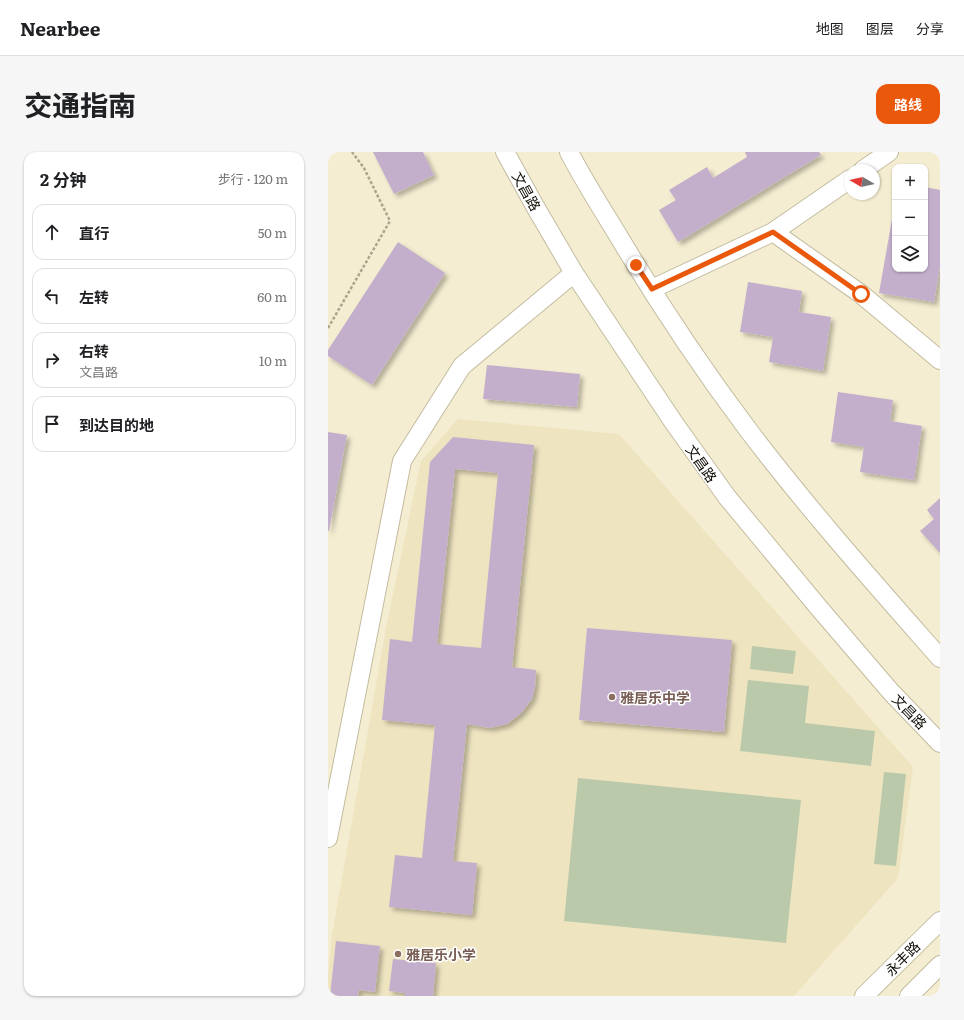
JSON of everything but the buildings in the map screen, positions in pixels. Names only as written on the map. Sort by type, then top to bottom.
[{"type":"street","name":"文昌路","points":[[505,152],[574,273],[674,423],[727,497],[886,686],[940,743]]},
{"type":"street","points":[[569,152],[652,289],[692,351],[749,431],[849,554],[940,658]]},
{"type":"street","points":[[872,164],[889,152]]},
{"type":"street","points":[[652,289],[773,232],[844,183]]},
{"type":"street","points":[[773,232],[861,294],[940,360]]},
{"type":"street","points":[[328,838],[402,461],[462,366],[574,273]]},
{"type":"street","name":"永丰路","points":[[864,996],[940,921]]},
{"type":"street","points":[[909,996],[940,965]]},
{"type":"path","points":[[328,328],[390,221],[364,168],[352,152]]},
{"type":"shaded area","name":"雅居乐中学","points":[[458,419],[619,434],[913,767],[898,878],[794,996],[328,996],[328,974],[332,935],[386,628],[421,461]]},
{"type":"green space","points":[[752,646],[796,651],[793,674],[750,669]]},
{"type":"green space","points":[[748,680],[809,686],[805,723],[875,731],[871,766],[740,751]]},
{"type":"green space","points":[[884,772],[906,774],[896,866],[874,864]]},
{"type":"green space","points":[[578,778],[801,800],[786,943],[564,921]]},
{"type":"place","name":"雅居乐中学","points":[[612,697]]},
{"type":"place","name":"雅居乐小学","points":[[398,954]]},
{"type":"route","points":[[636,265],[652,289],[773,232],[861,294]]}]
